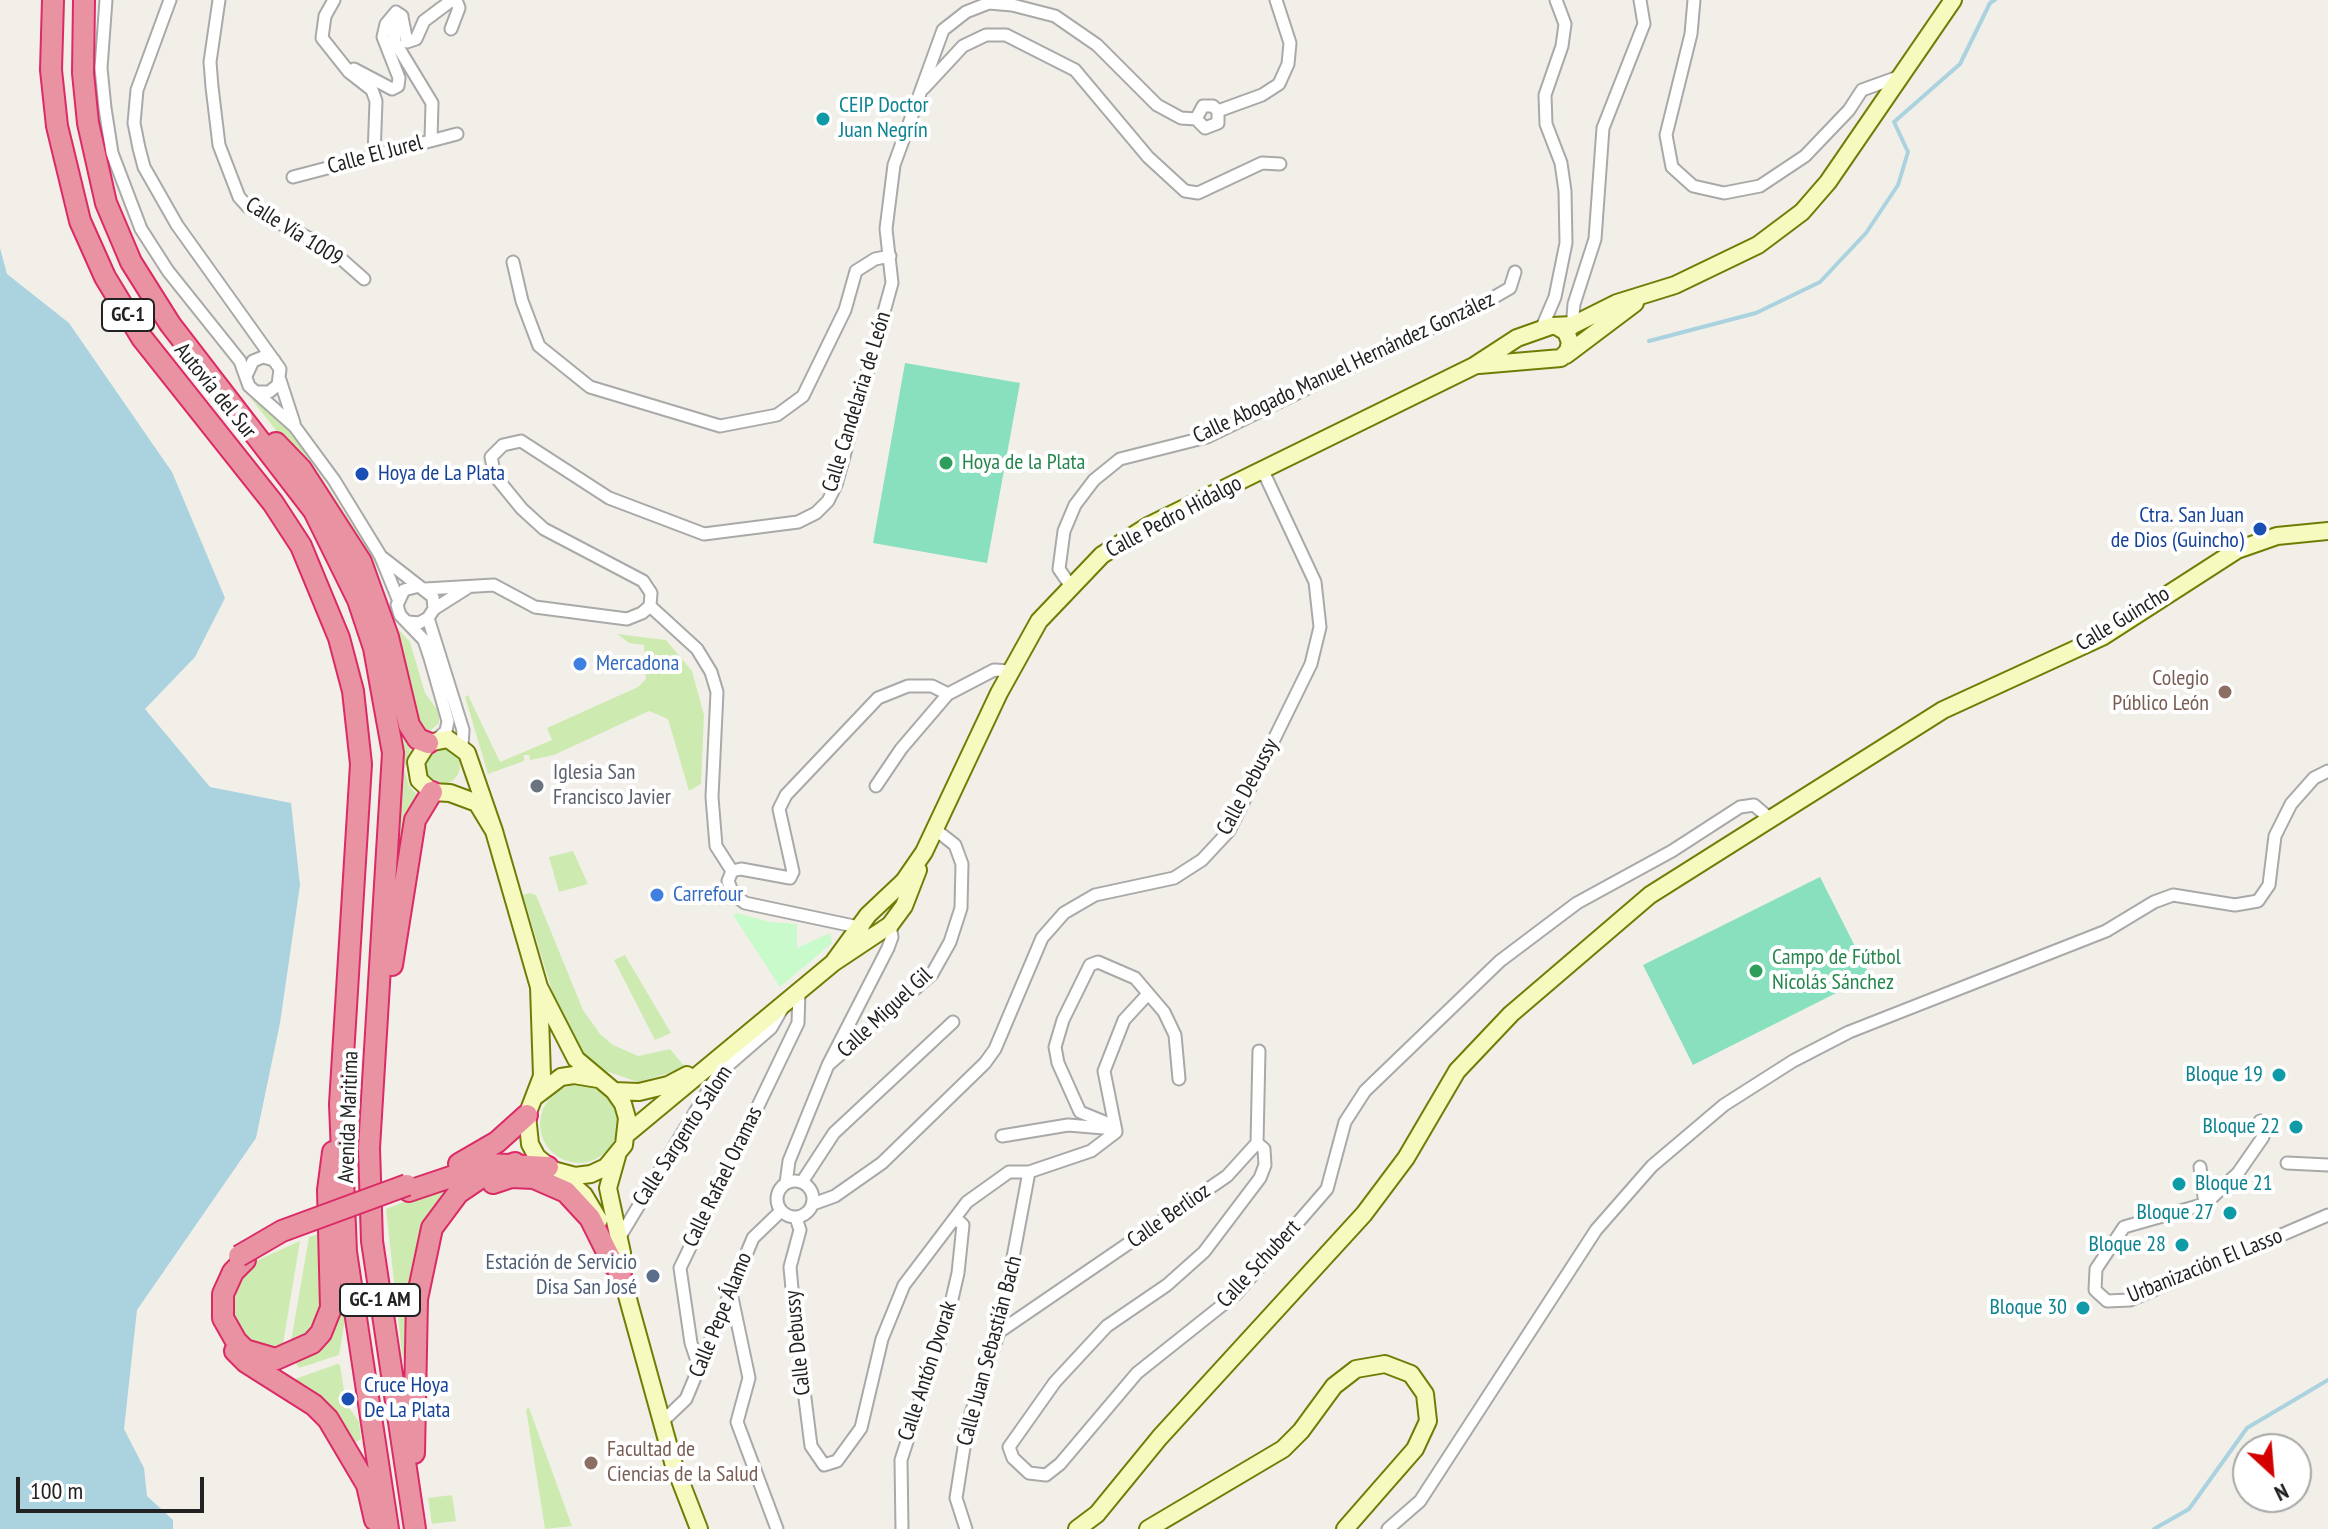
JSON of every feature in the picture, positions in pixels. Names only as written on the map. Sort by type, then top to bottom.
[{"type":"highway","name":"Autovía del Sur","points":[[53,0],[51,70],[57,126],[80,221],[105,277],[142,338],[273,503],[301,546],[339,638],[355,710]]},
{"type":"highway","name":"Autovía del Sur","points":[[84,0],[83,73],[88,123],[106,203],[131,262],[170,324],[314,511],[346,572],[370,636],[385,705]]},
{"type":"highway","points":[[232,404],[301,469],[349,540],[377,604],[409,725],[418,739],[432,741]]},
{"type":"highway","name":"Avenida Maritima","points":[[385,705],[393,753],[369,1148],[372,1241],[415,1529]]},
{"type":"highway","name":"Avenida Maritima","points":[[355,710],[361,764],[340,1104],[346,1252],[388,1529]]},
{"type":"highway","points":[[373,1070],[387,1007],[415,820],[441,793]]},
{"type":"highway","points":[[242,1258],[223,1294],[223,1318],[236,1341],[245,1350],[276,1359],[312,1343],[321,1333],[331,1308],[328,1190],[340,1104]]},
{"type":"highway","points":[[408,1188],[497,1142],[529,1110]]},
{"type":"highway","points":[[377,1529],[367,1485],[328,1419],[314,1405],[246,1362],[223,1333],[217,1320],[216,1294],[220,1280],[242,1258],[282,1231],[408,1188],[489,1164],[515,1163],[553,1170]]},
{"type":"highway","points":[[421,1529],[413,1439],[414,1347],[417,1299],[432,1228],[458,1193],[486,1174],[515,1163]]},
{"type":"highway","points":[[426,1253],[450,1214],[465,1199],[498,1180],[534,1178],[566,1192],[582,1207],[613,1264],[621,1272]]},
{"type":"street","name":"Autovía del Sur","points":[[106,0],[101,68],[105,108],[123,190],[141,229],[168,271],[240,361],[246,377]]},
{"type":"street","points":[[170,0],[137,90],[134,123],[144,167],[177,225],[280,369],[280,380],[295,427]]},
{"type":"street","name":"Calle Vía 1009","points":[[219,0],[210,62],[212,87],[219,145],[239,197],[248,207],[330,249],[364,279]]},
{"type":"street","points":[[334,0],[325,16],[322,38],[333,54],[372,90],[376,101],[374,156]]},
{"type":"street","points":[[333,54],[392,89],[398,86],[399,78],[383,37],[386,24],[396,12],[402,16],[407,42],[416,39],[424,21],[454,0],[459,8],[451,29]]},
{"type":"street","name":"Calle Candelaria de León","points":[[650,606],[651,593],[643,581],[544,529],[522,509],[495,476],[491,457],[503,445],[521,441],[609,498],[704,534],[774,527],[816,513],[828,501],[836,485],[892,283],[886,229],[887,196],[943,30],[966,12],[989,3],[1012,5],[1055,16],[1077,29],[1157,105],[1181,118],[1196,119],[1203,106],[1213,106],[1218,111],[1262,95],[1279,84],[1288,64],[1290,43],[1276,0]]},
{"type":"street","points":[[1544,358],[1536,343],[1544,314],[1555,297],[1566,243],[1561,163],[1546,124],[1545,95],[1562,46],[1565,24],[1556,0]]},
{"type":"street","points":[[1566,355],[1566,329],[1595,239],[1603,128],[1644,24],[1640,0]]},
{"type":"street","points":[[1694,0],[1691,34],[1666,135],[1672,167],[1693,186],[1724,193],[1760,186],[1805,156],[1849,110],[1862,90],[1898,77]]},
{"type":"street","points":[[1474,366],[1517,338],[1566,329],[1617,303],[1653,292],[1758,245],[1802,212],[1854,147],[1898,77],[1953,0]]},
{"type":"street","points":[[402,16],[394,28],[395,42],[432,103],[431,140]]},
{"type":"street","points":[[919,94],[963,46],[986,35],[1006,35],[1075,70],[1148,157],[1185,191],[1198,193],[1262,163],[1280,164]]},
{"type":"street","name":"Calle El Jurel","points":[[293,177],[457,134]]},
{"type":"street","points":[[513,262],[522,301],[539,346],[590,387],[720,426],[777,415],[803,396],[845,310],[856,271],[875,259],[890,256]]},
{"type":"street","name":"Calle Abogado Manuel Hernández González","points":[[1070,585],[1059,569],[1064,531],[1075,505],[1094,480],[1120,459],[1207,437],[1491,299],[1510,288],[1515,272]]},
{"type":"street","points":[[1474,366],[1544,358],[1555,360],[1653,292]]},
{"type":"street","points":[[252,333],[255,360],[246,377],[249,386],[295,427],[334,480],[380,555],[398,599],[398,610],[424,640],[448,721],[446,731],[419,753],[415,771],[424,787],[477,803],[494,831]]},
{"type":"street","name":"Autovía del Sur","points":[[223,338],[255,360]]},
{"type":"street","points":[[255,360],[274,360]]},
{"type":"street","name":"Calle Pedro Hidalgo","points":[[833,963],[858,928],[904,881],[924,852],[1011,671],[1039,621],[1070,585],[1102,555],[1148,526],[1474,366]]},
{"type":"street","points":[[257,392],[274,389],[280,380]]},
{"type":"street","name":"Calle Debussy","points":[[813,1204],[835,1196],[882,1163],[985,1063],[995,1049],[1042,938],[1064,913],[1095,895],[1174,878],[1202,860],[1229,831],[1311,664],[1320,627],[1315,582],[1263,471]]},
{"type":"street","name":"Calle Guincho","points":[[1077,1529],[1097,1514],[1160,1437],[1364,1214],[1406,1158],[1457,1071],[1511,1014],[1650,895],[1768,817],[1943,710],[2102,637],[2237,550],[2277,536],[2328,531]]},
{"type":"street","points":[[380,555],[403,577],[433,597],[431,613],[463,730],[466,753],[464,784],[441,793]]},
{"type":"street","points":[[409,622],[419,623],[474,584]]},
{"type":"street","points":[[398,599],[404,590],[474,584],[494,585],[535,607],[552,610],[627,619],[650,606],[697,649],[711,672],[717,692],[712,797],[716,846],[732,871]]},
{"type":"street","points":[[876,786],[901,749],[948,694],[994,670],[1011,671]]},
{"type":"street","points":[[732,871],[790,878],[793,872],[779,809],[803,774],[878,698],[908,686],[932,686],[948,694]]},
{"type":"street","points":[[432,741],[448,739],[466,753],[494,831],[539,987],[576,1059],[614,1091],[623,1104],[627,1134],[608,1188],[621,1272]]},
{"type":"street","points":[[1391,1527],[1420,1501],[1596,1230],[1652,1166],[1724,1105],[1793,1061],[1849,1032],[2106,931],[2154,902],[2173,895],[2235,905],[2258,901],[2269,885],[2275,836],[2291,804],[2314,778],[2328,771]]},
{"type":"street","name":"Calle Schubert","points":[[1257,1143],[1264,1149],[1265,1165],[1260,1178],[1204,1252],[1167,1285],[1107,1326],[1055,1382],[1009,1447],[1013,1458],[1029,1473],[1046,1475],[1060,1464],[1137,1373],[1235,1295],[1327,1189],[1345,1122],[1365,1091],[1500,961],[1577,903],[1672,851],[1740,807],[1754,805],[1768,817]]},
{"type":"street","name":"Calle Miguel Gil","points":[[828,1065],[932,974],[950,942],[961,908],[962,864],[955,845],[936,830]]},
{"type":"street","name":"Calle Pedro Hidalgo","points":[[627,1134],[706,1065],[833,963],[887,927],[904,906],[924,852]]},
{"type":"street","points":[[732,871],[728,881],[733,894],[745,903],[858,928],[887,927],[892,937],[828,1065],[789,1161],[786,1183],[778,1193],[781,1211],[796,1218],[807,1214],[813,1204],[810,1189],[802,1182],[786,1183]]},
{"type":"street","points":[[888,896],[898,897],[904,906]]},
{"type":"street","points":[[831,920],[849,943]]},
{"type":"street","points":[[1116,1132],[1107,1123],[1080,1112],[1058,1063],[1055,1047],[1063,1020],[1090,965],[1098,962],[1135,978],[1164,1012],[1175,1035],[1179,1079]]},
{"type":"street","points":[[539,987],[542,1076],[529,1110],[530,1144],[590,1204],[621,1272],[664,1420],[673,1462],[699,1529]]},
{"type":"street","points":[[1116,1132],[1104,1071],[1124,1020],[1148,994]]},
{"type":"street","name":"Calle Sargento Salom","points":[[618,1240],[718,1074],[729,1061],[771,1028],[792,997]]},
{"type":"street","name":"Calle Rafael Oramas","points":[[699,1367],[691,1343],[680,1268],[798,1023],[792,997]]},
{"type":"street","points":[[802,1182],[834,1133],[953,1022]]},
{"type":"street","points":[[1257,1143],[1259,1051]]},
{"type":"street","name":"Calle Pedro Hidalgo","points":[[614,1091],[639,1092],[668,1085],[706,1065]]},
{"type":"street","points":[[529,1110],[549,1083],[561,1077],[587,1076],[600,1080]]},
{"type":"street","name":"Urbanización El Lasso","points":[[2260,1121],[2263,1137],[2238,1173],[2205,1204],[2124,1227],[2096,1269],[2095,1290],[2107,1301],[2130,1300],[2328,1215]]},
{"type":"street","points":[[1002,1136],[1068,1125],[1116,1132]]},
{"type":"street","name":"Calle Antón Dvorak","points":[[824,1465],[837,1461],[861,1428],[882,1339],[904,1285],[967,1202],[1009,1172],[1029,1172],[1091,1151],[1116,1132]]},
{"type":"street","name":"Calle Berlioz","points":[[999,1332],[1227,1176],[1257,1143]]},
{"type":"street","points":[[553,1170],[591,1174],[617,1156]]},
{"type":"street","points":[[2287,1163],[2328,1165]]},
{"type":"street","points":[[2200,1167],[2205,1204]]},
{"type":"street","name":"Calle Juan Sebastián Bach","points":[[966,1529],[956,1498],[966,1437],[999,1332],[1029,1172]]},
{"type":"street","name":"Calle Pepe Álamo","points":[[664,1420],[681,1408],[753,1238],[781,1211]]},
{"type":"street","name":"Calle Debussy","points":[[796,1218],[800,1230],[790,1267],[794,1311],[811,1446],[824,1465]]},
{"type":"street","name":"Calle Antón Dvorak","points":[[902,1529],[901,1460],[949,1312],[958,1273],[963,1225],[955,1218]]},
{"type":"street","points":[[730,1288],[749,1378],[737,1422],[777,1529]]},
{"type":"street","points":[[1148,1529],[1283,1449],[1301,1431],[1334,1386],[1356,1369],[1385,1364],[1411,1374],[1425,1394],[1428,1421],[1415,1449],[1345,1529]]},
{"type":"street","points":[[1352,1529],[1366,1507]]},
{"type":"green space","name":"Hoya de la Plata","points":[[905,363],[1020,383],[987,563],[873,543]]},
{"type":"green space","points":[[249,396],[264,401],[301,446],[374,558],[388,618],[410,642],[425,693],[439,712],[439,723],[431,730],[420,729],[411,721],[411,691],[401,640],[387,622],[373,581],[343,521],[324,491]]},
{"type":"green space","points":[[617,634],[666,640],[692,671],[704,715],[701,784],[689,791],[668,719],[649,711],[554,755],[530,760],[529,755],[524,755],[524,761],[488,774],[465,697],[468,695],[500,762],[552,740],[547,728],[638,687],[646,679],[644,645],[629,643]]},
{"type":"green space","points":[[398,730],[413,743],[404,769],[409,786],[418,796],[408,813],[394,892]]},
{"type":"green space","points":[[442,748],[455,753],[460,766],[455,779],[442,784],[429,779],[424,766],[429,753]]},
{"type":"green space","points":[[573,851],[588,884],[559,892],[549,857]]},
{"type":"green space","name":"Campo de Fútbol Nicolás Sánchez","points":[[1820,877],[1870,976],[1693,1065],[1643,965]]},
{"type":"green space","points":[[523,895],[536,895],[583,1010],[600,1034],[613,1045],[638,1056],[670,1049],[686,1068],[638,1082],[600,1069],[580,1051],[556,1004]]},
{"type":"green space","points":[[737,913],[770,922],[797,924],[797,948],[830,933],[832,943],[780,987],[733,915]]},
{"type":"green space","points":[[625,955],[671,1033],[655,1040],[614,960]]},
{"type":"green space","points":[[579,1085],[594,1088],[607,1096],[615,1109],[618,1124],[615,1139],[607,1152],[594,1160],[579,1163],[564,1160],[551,1152],[543,1139],[540,1124],[543,1109],[551,1096],[564,1088]]},
{"type":"green space","points":[[450,1186],[452,1191],[420,1240],[414,1262],[403,1362],[386,1209]]},
{"type":"green space","points":[[319,1234],[321,1307],[308,1333],[290,1347],[309,1237]]},
{"type":"green space","points":[[300,1241],[282,1350],[255,1345],[235,1323],[231,1292],[240,1275],[258,1260]]},
{"type":"green space","points":[[340,1311],[345,1320],[339,1355],[299,1368],[294,1361]]},
{"type":"green space","points":[[340,1365],[346,1403],[359,1422],[361,1439],[356,1442],[292,1380]]},
{"type":"green space","points":[[529,1408],[572,1526],[545,1529],[526,1409]]},
{"type":"green space","points":[[452,1495],[456,1521],[432,1524],[428,1498]]},
{"type":"water","points":[[0,248],[7,274],[69,323],[172,472],[225,598],[195,657],[145,709],[210,787],[291,803],[300,885],[280,1023],[256,1138],[137,1310],[124,1429],[144,1468],[147,1496],[173,1520],[173,1529],[0,1529]]},
{"type":"waterway","points":[[1649,341],[1756,313],[1820,282],[1866,233],[1898,185],[1908,152],[1894,122],[1960,64],[1990,3],[1995,0]]},
{"type":"waterway","points":[[2154,1529],[2189,1509],[2247,1428],[2328,1380]]},
{"type":"place","name":"CEIP Doctor Juan Negrín","points":[[823,119]]},
{"type":"place","name":"Hoya de la Plata","points":[[946,463]]},
{"type":"place","name":"Hoya de La Plata","points":[[362,474]]},
{"type":"place","name":"Ctra. San Juan de Dios (Guincho)","points":[[2260,529]]},
{"type":"place","name":"Mercadona","points":[[580,664]]},
{"type":"place","name":"Colegio Público León","points":[[2225,692]]},
{"type":"place","name":"Iglesia San Francisco Javier","points":[[537,786]]},
{"type":"place","name":"Carrefour","points":[[657,895]]},
{"type":"place","name":"Campo de Fútbol Nicolás Sánchez","points":[[1756,971]]},
{"type":"place","name":"Bloque 19","points":[[2279,1075]]},
{"type":"place","name":"Bloque 22","points":[[2296,1127]]},
{"type":"place","name":"Bloque 21","points":[[2179,1184]]},
{"type":"place","name":"Bloque 27","points":[[2230,1213]]},
{"type":"place","name":"Bloque 28","points":[[2182,1245]]},
{"type":"place","name":"Estación de Servicio Disa San José","points":[[653,1276]]},
{"type":"place","name":"Bloque 30","points":[[2083,1308]]},
{"type":"place","name":"Cruce Hoya De La Plata","points":[[348,1399]]},
{"type":"place","name":"Facultad de Ciencias de la Salud","points":[[591,1463]]}]
